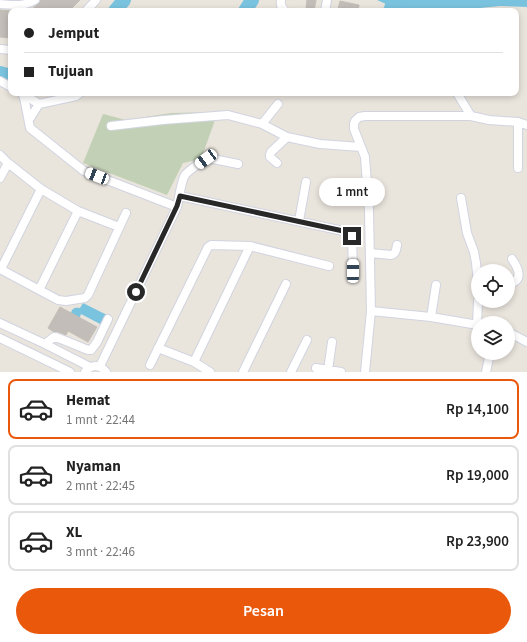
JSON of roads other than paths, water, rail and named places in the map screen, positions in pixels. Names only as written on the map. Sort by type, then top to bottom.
[{"type":"street","points":[[0,4],[20,6],[35,0]]},
{"type":"street","points":[[89,8],[96,0]]},
{"type":"street","points":[[23,96],[26,102],[30,128],[84,171],[177,206]]},
{"type":"street","points":[[26,96],[40,104],[76,96]]},
{"type":"street","points":[[459,96],[472,116]]},
{"type":"street","points":[[29,120],[40,104]]},
{"type":"street","points":[[262,124],[278,104]]},
{"type":"street","points":[[111,126],[228,115],[262,124],[287,137],[320,144],[362,147]]},
{"type":"street","points":[[365,372],[371,311],[369,211],[365,157],[354,129],[355,121],[359,117],[365,116],[472,116],[489,120],[518,122],[527,125]]},
{"type":"street","points":[[518,122],[518,168]]},
{"type":"street","points":[[277,163],[270,157],[270,155],[287,137]]},
{"type":"street","points":[[0,156],[41,189],[78,211],[119,227]]},
{"type":"street","points":[[0,323],[45,344],[88,369],[93,366],[103,369],[177,206],[182,180],[208,158],[238,164]]},
{"type":"street","points":[[0,178],[8,163]]},
{"type":"street","points":[[299,221],[306,182]]},
{"type":"street","points":[[41,189],[1,269],[62,301],[85,298],[88,295],[126,213]]},
{"type":"street","points":[[180,196],[351,233],[353,271]]},
{"type":"street","points":[[461,198],[467,233],[474,252],[476,264]]},
{"type":"street","points":[[39,290],[78,211]]},
{"type":"street","points":[[150,365],[208,247],[211,245],[250,246],[329,266]]},
{"type":"street","points":[[370,253],[391,255],[396,252],[397,245]]},
{"type":"street","points":[[194,362],[250,246]]},
{"type":"street","points":[[512,259],[515,264]]},
{"type":"street","points":[[515,264],[519,275],[515,282]]},
{"type":"street","points":[[243,372],[286,284]]},
{"type":"street","points":[[431,317],[436,285]]},
{"type":"street","points":[[371,311],[431,317],[471,324]]},
{"type":"street","points":[[45,344],[56,336],[91,350],[97,342],[108,319]]},
{"type":"street","points":[[515,336],[527,342]]},
{"type":"street","points":[[0,338],[70,372]]},
{"type":"street","points":[[290,372],[307,340]]},
{"type":"street","points":[[328,370],[332,342]]},
{"type":"street","points":[[158,348],[194,362],[210,372]]},
{"type":"street","points":[[486,372],[489,360]]},
{"type":"street","points":[[316,368],[341,372]]},
{"type":"water","points":[[377,0],[527,0],[527,7],[500,6],[480,8],[397,8],[389,2],[386,4]]},
{"type":"water","points":[[83,303],[107,315],[102,325],[81,314],[80,317],[78,317],[71,313],[74,308],[80,308]]},
{"type":"waterway","points":[[117,8],[124,0]]},
{"type":"waterway","points":[[247,8],[252,0]]},
{"type":"waterway","points":[[391,8],[393,3],[398,0]]},
{"type":"waterway","points":[[0,73],[8,75]]}]
